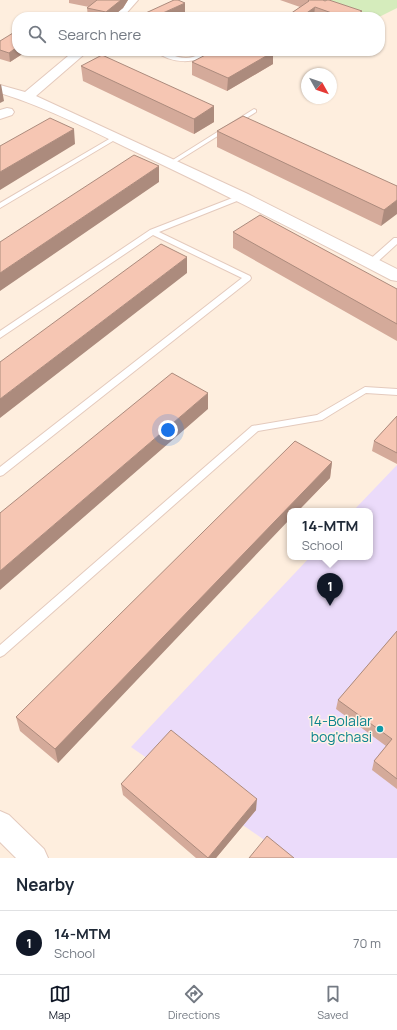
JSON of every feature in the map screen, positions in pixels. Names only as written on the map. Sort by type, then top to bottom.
[{"type":"street","points":[[121,12],[132,0]]},
{"type":"street","points":[[27,98],[76,56]]},
{"type":"street","points":[[0,89],[27,98],[116,137],[243,197],[397,276]]},
{"type":"street","points":[[0,824],[35,858]]},
{"type":"lane","points":[[170,56],[181,61],[201,56]]},
{"type":"lane","points":[[171,163],[254,111]]},
{"type":"lane","points":[[0,206],[116,137]]},
{"type":"lane","points":[[0,335],[153,232],[243,197]]},
{"type":"lane","points":[[0,472],[247,278],[153,232]]},
{"type":"lane","points":[[371,263],[397,240]]},
{"type":"lane","points":[[0,652],[255,428],[319,418],[364,390],[397,392]]},
{"type":"shaded area","points":[[397,465],[397,858],[290,858],[131,747],[307,560],[373,560],[373,508],[356,508]]},
{"type":"green space","points":[[304,0],[397,0],[397,8],[385,14],[385,12],[337,12]]},
{"type":"building","points":[[97,0],[121,0],[106,12],[87,8]]},
{"type":"building","points":[[174,0],[185,3],[165,12],[148,12]]},
{"type":"building","points":[[308,0],[329,0],[362,11],[329,12],[315,7],[308,12],[293,12],[309,1]]},
{"type":"building","points":[[12,34],[12,51],[9,53],[0,50],[0,41]]},
{"type":"building","points":[[100,56],[104,56],[214,106],[194,119],[81,66]]},
{"type":"building","points":[[203,56],[266,56],[228,78],[192,62]]},
{"type":"building","points":[[243,116],[397,186],[397,200],[384,210],[217,131]]},
{"type":"building","points":[[50,118],[74,129],[0,172],[0,146]]},
{"type":"building","points":[[134,155],[159,166],[0,273],[0,242]]},
{"type":"building","points":[[260,215],[397,289],[397,324],[233,232]]},
{"type":"building","points":[[161,244],[187,257],[0,399],[0,362]]},
{"type":"building","points":[[172,373],[208,393],[0,571],[0,513]]},
{"type":"building","points":[[397,416],[397,453],[374,441]]},
{"type":"building","points":[[295,441],[332,462],[55,749],[16,717]]},
{"type":"building","name":"14-Bolalar bog'chasi","points":[[397,631],[397,779],[374,761],[392,739],[338,700]]},
{"type":"building","points":[[171,730],[257,799],[208,858],[121,784]]},
{"type":"building","points":[[267,836],[294,858],[249,858]]},
{"type":"place","name":"14-МТМ","points":[[330,606]]},
{"type":"place","name":"14-Bolalar bog'chasi","points":[[380,729]]}]
